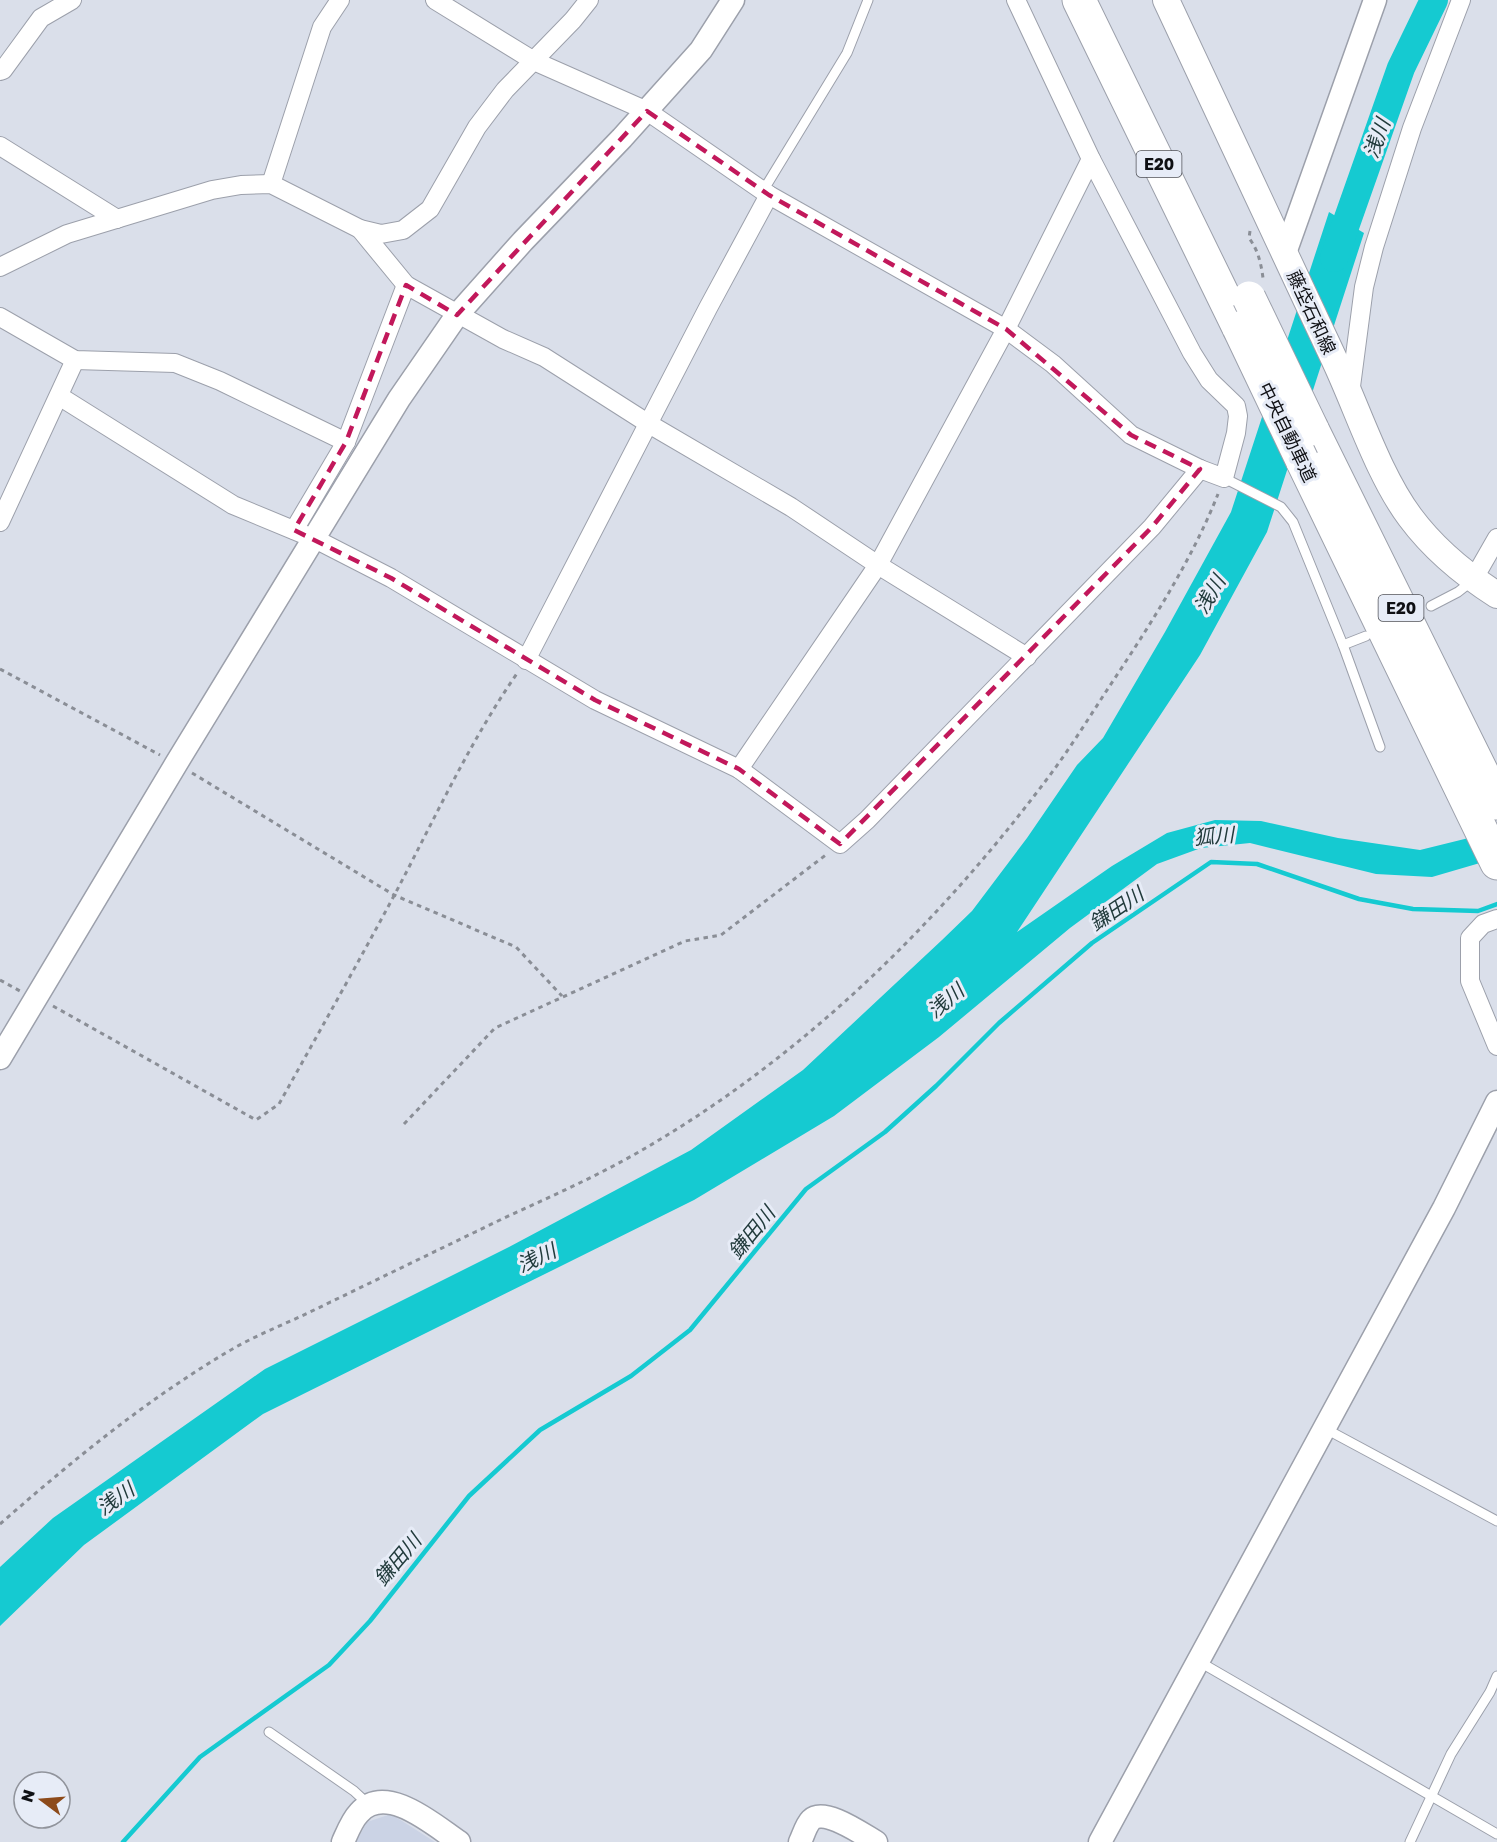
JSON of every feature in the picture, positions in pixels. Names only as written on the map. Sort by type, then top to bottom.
[{"type":"highway","name":"中央自動車道","points":[[1079,0],[1244,313],[1312,429],[1484,795],[1497,863]]},
{"type":"highway","name":"中央自動車道","points":[[1105,0],[1244,313],[1302,460],[1484,795]]},
{"type":"main road","name":"藤垈石和線","points":[[1166,0],[1378,458],[1408,514],[1438,549],[1473,580],[1497,595]]},
{"type":"street","points":[[0,71],[40,18],[72,0]]},
{"type":"street","points":[[271,184],[322,27],[340,0]]},
{"type":"street","points":[[435,0],[534,62],[647,111],[766,193],[1006,329],[1053,364],[1131,435],[1228,481],[1238,416],[1236,406],[1209,380],[1192,353],[1091,159],[1016,0]]},
{"type":"street","points":[[0,267],[67,234],[212,190],[241,185],[271,184],[360,229],[381,234],[403,230],[430,209],[477,127],[505,90],[534,62],[589,0]]},
{"type":"street","points":[[0,1058],[399,399],[457,315],[701,50],[733,0]]},
{"type":"street","points":[[1285,253],[1375,0]]},
{"type":"street","points":[[1350,394],[1364,287],[1374,247],[1412,128],[1461,0]]},
{"type":"street","points":[[0,146],[117,219]]},
{"type":"street","points":[[739,769],[878,565],[1006,329],[1091,159]]},
{"type":"street","points":[[526,660],[766,193]]},
{"type":"street","points":[[360,229],[406,285],[457,315],[544,357],[649,424],[791,507],[878,565],[1027,657]]},
{"type":"street","points":[[294,530],[346,442],[406,285]]},
{"type":"street","points":[[0,317],[75,360],[175,363],[220,381],[346,442]]},
{"type":"street","points":[[0,522],[75,360]]},
{"type":"street","points":[[59,396],[233,505],[315,539],[391,578],[595,700],[739,769],[840,844],[867,820],[1152,527],[1200,469]]},
{"type":"street","points":[[1473,580],[1497,538]]},
{"type":"street","points":[[1497,919],[1483,924],[1470,938],[1470,981],[1497,1046]]},
{"type":"street","points":[[1100,1842],[1444,1208],[1497,1102]]},
{"type":"street","points":[[343,1842],[357,1814],[369,1805],[389,1802],[404,1806],[459,1842]]},
{"type":"street","points":[[800,1842],[811,1820],[820,1816],[831,1817],[876,1842]]},
{"type":"lane","points":[[766,193],[847,53],[868,0]]},
{"type":"lane","points":[[1228,481],[1281,507],[1293,522],[1343,645],[1380,747]]},
{"type":"lane","points":[[1431,606],[1458,592],[1473,580]]},
{"type":"lane","points":[[1343,645],[1366,636]]},
{"type":"lane","points":[[1324,1428],[1497,1521]]},
{"type":"lane","points":[[1198,1661],[1497,1834]]},
{"type":"lane","points":[[1410,1842],[1451,1754],[1490,1692],[1497,1676]]},
{"type":"lane","points":[[269,1732],[354,1791],[369,1805]]},
{"type":"path","points":[[0,1524],[64,1468],[120,1425],[232,1349],[579,1183],[648,1147],[741,1087],[833,1012],[933,917],[1017,818],[1053,771],[1138,643],[1170,590],[1228,481]]},
{"type":"path","points":[[36,996],[256,1120],[279,1104],[496,703],[526,660]]},
{"type":"path","points":[[0,669],[176,764],[394,895],[516,947],[562,996]]},
{"type":"path","points":[[404,1124],[495,1029],[685,941],[721,935],[840,844]]},
{"type":"highlighted area","points":[[647,111],[769,195],[1006,329],[1131,435],[1200,469],[1152,527],[840,844],[739,769],[595,700],[391,578],[294,530],[346,442],[406,285],[457,315]]},
{"type":"shaded area","points":[[391,1814],[435,1842],[356,1842],[367,1822]]},
{"type":"water","name":"狐川","points":[[1329,212],[1364,233],[1267,532],[1200,655],[1017,932],[1112,866],[1167,833],[1215,820],[1261,821],[1338,838],[1420,850],[1497,831],[1497,858],[1432,877],[1376,874],[1250,843],[1201,848],[1157,864],[1070,928],[939,1037],[834,1116],[694,1200],[263,1414],[84,1545],[0,1626],[0,1567],[53,1518],[265,1369],[509,1247],[691,1150],[803,1070],[972,911],[1027,838],[1077,765],[1103,738],[1231,512]]},
{"type":"waterway","name":"浅川","points":[[1334,258],[1401,68],[1434,0]]},
{"type":"waterway","name":"鎌田川","points":[[123,1842],[200,1757],[329,1665],[370,1621],[469,1496],[540,1430],[631,1376],[690,1330],[806,1189],[885,1132],[936,1086],[999,1023],[1092,943],[1211,862],[1257,864],[1359,899],[1413,909],[1478,911],[1497,904]]}]
